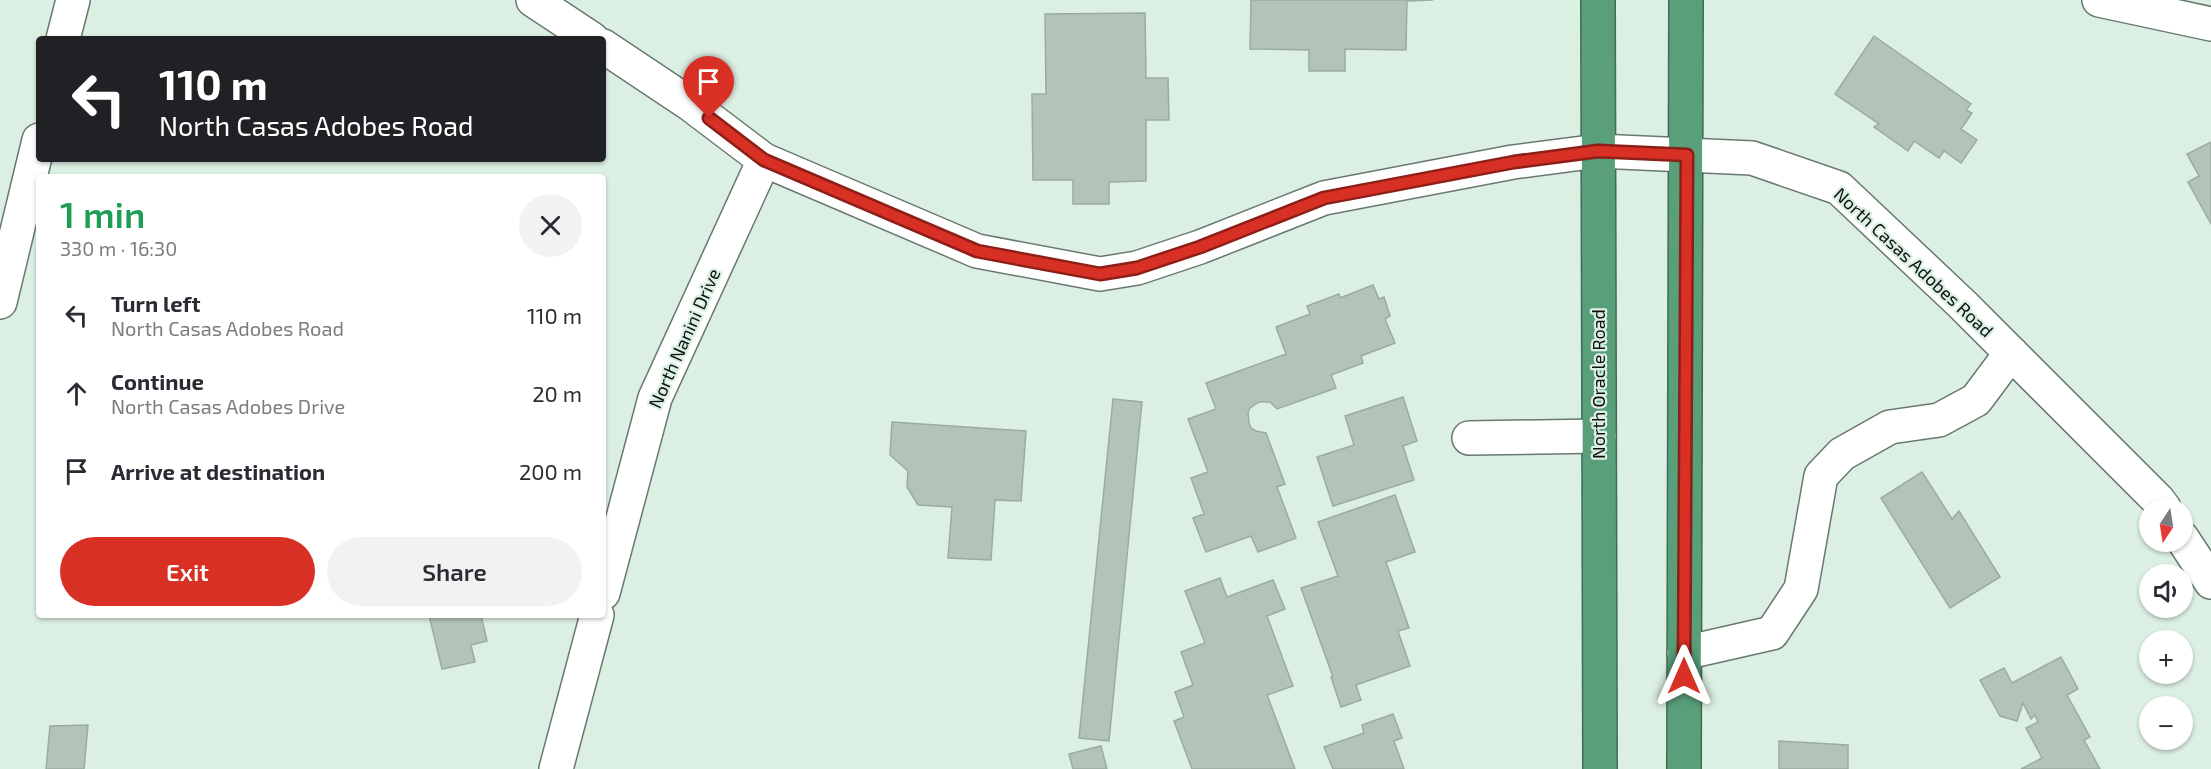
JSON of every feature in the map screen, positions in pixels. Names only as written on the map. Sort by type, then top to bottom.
[{"type":"highway","name":"North Oracle Road","points":[[1598,0],[1600,769]]},
{"type":"highway","points":[[1684,769],[1686,0]]},
{"type":"street","points":[[64,36],[73,0]]},
{"type":"street","points":[[533,0],[587,36]]},
{"type":"street","points":[[2099,0],[2211,24]]},
{"type":"street","name":"North Casas Adobes Road","points":[[606,48],[690,104],[764,160],[977,251],[1100,274],[1137,268],[1200,247],[1324,198],[1514,162],[1598,151],[1752,158],[1839,188],[2011,353],[2156,498]]},
{"type":"street","points":[[0,302],[36,152]]},
{"type":"street","name":"North Nanini Drive","points":[[606,582],[655,398],[764,160]]},
{"type":"street","points":[[1684,653],[1772,633],[1801,589],[1821,476],[1842,454],[1890,427],[1939,420],[1976,400],[2011,353]]},
{"type":"street","points":[[1469,438],[1599,436]]},
{"type":"street","points":[[2191,552],[2211,582]]},
{"type":"street","points":[[556,769],[596,618]]},
{"type":"building","points":[[1251,0],[1433,0],[1407,1],[1406,50],[1345,49],[1345,71],[1309,71],[1309,50],[1250,49]]},
{"type":"building","points":[[1145,13],[1146,78],[1168,78],[1169,120],[1146,120],[1146,181],[1109,182],[1109,204],[1073,204],[1073,180],[1033,180],[1032,94],[1046,94],[1045,14]]},
{"type":"building","points":[[1874,36],[1971,104],[1966,110],[1972,113],[1961,129],[1977,140],[1961,163],[1944,151],[1939,158],[1914,141],[1908,151],[1874,127],[1879,124],[1835,94]]},
{"type":"building","points":[[2211,142],[2211,224],[2188,182],[2199,176],[2187,154]]},
{"type":"building","points":[[1373,285],[1379,299],[1384,297],[1390,316],[1385,319],[1395,343],[1361,356],[1363,363],[1331,375],[1336,388],[1277,409],[1270,402],[1259,402],[1250,408],[1248,413],[1251,428],[1266,433],[1285,484],[1277,487],[1296,538],[1258,552],[1251,536],[1206,552],[1193,518],[1204,514],[1191,478],[1208,472],[1188,419],[1216,409],[1206,383],[1286,354],[1276,327],[1310,314],[1307,306],[1339,294],[1340,298]]},
{"type":"building","points":[[1403,397],[1417,441],[1403,446],[1414,480],[1333,506],[1317,457],[1354,445],[1345,416]]},
{"type":"building","points":[[1113,399],[1142,402],[1109,741],[1079,738]]},
{"type":"building","points":[[892,422],[1026,431],[1021,501],[995,500],[991,560],[948,558],[952,507],[918,505],[907,487],[908,471],[890,455]]},
{"type":"building","points":[[1922,472],[1952,519],[1959,511],[2000,577],[1950,608],[1881,498]]},
{"type":"building","points":[[1395,495],[1415,552],[1386,562],[1409,628],[1398,631],[1410,666],[1356,685],[1361,700],[1341,707],[1331,677],[1333,677],[1301,588],[1338,576],[1318,522]]},
{"type":"building","points":[[1220,578],[1227,597],[1273,580],[1285,609],[1267,616],[1293,686],[1267,695],[1295,769],[1192,769],[1174,721],[1184,717],[1175,692],[1193,685],[1181,652],[1205,643],[1185,591]]},
{"type":"building","points":[[430,618],[482,618],[487,641],[471,645],[475,662],[442,669]]},
{"type":"building","points":[[2061,657],[2078,689],[2067,695],[2090,737],[2084,740],[2100,769],[2021,769],[2042,758],[2026,728],[2038,722],[2035,715],[2031,719],[2023,703],[2017,721],[2000,716],[1980,680],[2004,668],[2012,683]]},
{"type":"building","points":[[1393,714],[1402,738],[1394,741],[1404,769],[1333,769],[1324,747],[1364,733],[1362,725]]},
{"type":"building","points":[[88,725],[84,769],[46,769],[50,726]]},
{"type":"building","points":[[1779,741],[1848,745],[1848,769],[1779,769]]},
{"type":"building","points":[[1101,746],[1107,769],[1073,769],[1069,754]]},
{"type":"route","points":[[709,118],[764,160],[977,251],[1100,274],[1137,268],[1200,247],[1324,198],[1514,162],[1598,151],[1687,155],[1684,676]]}]
